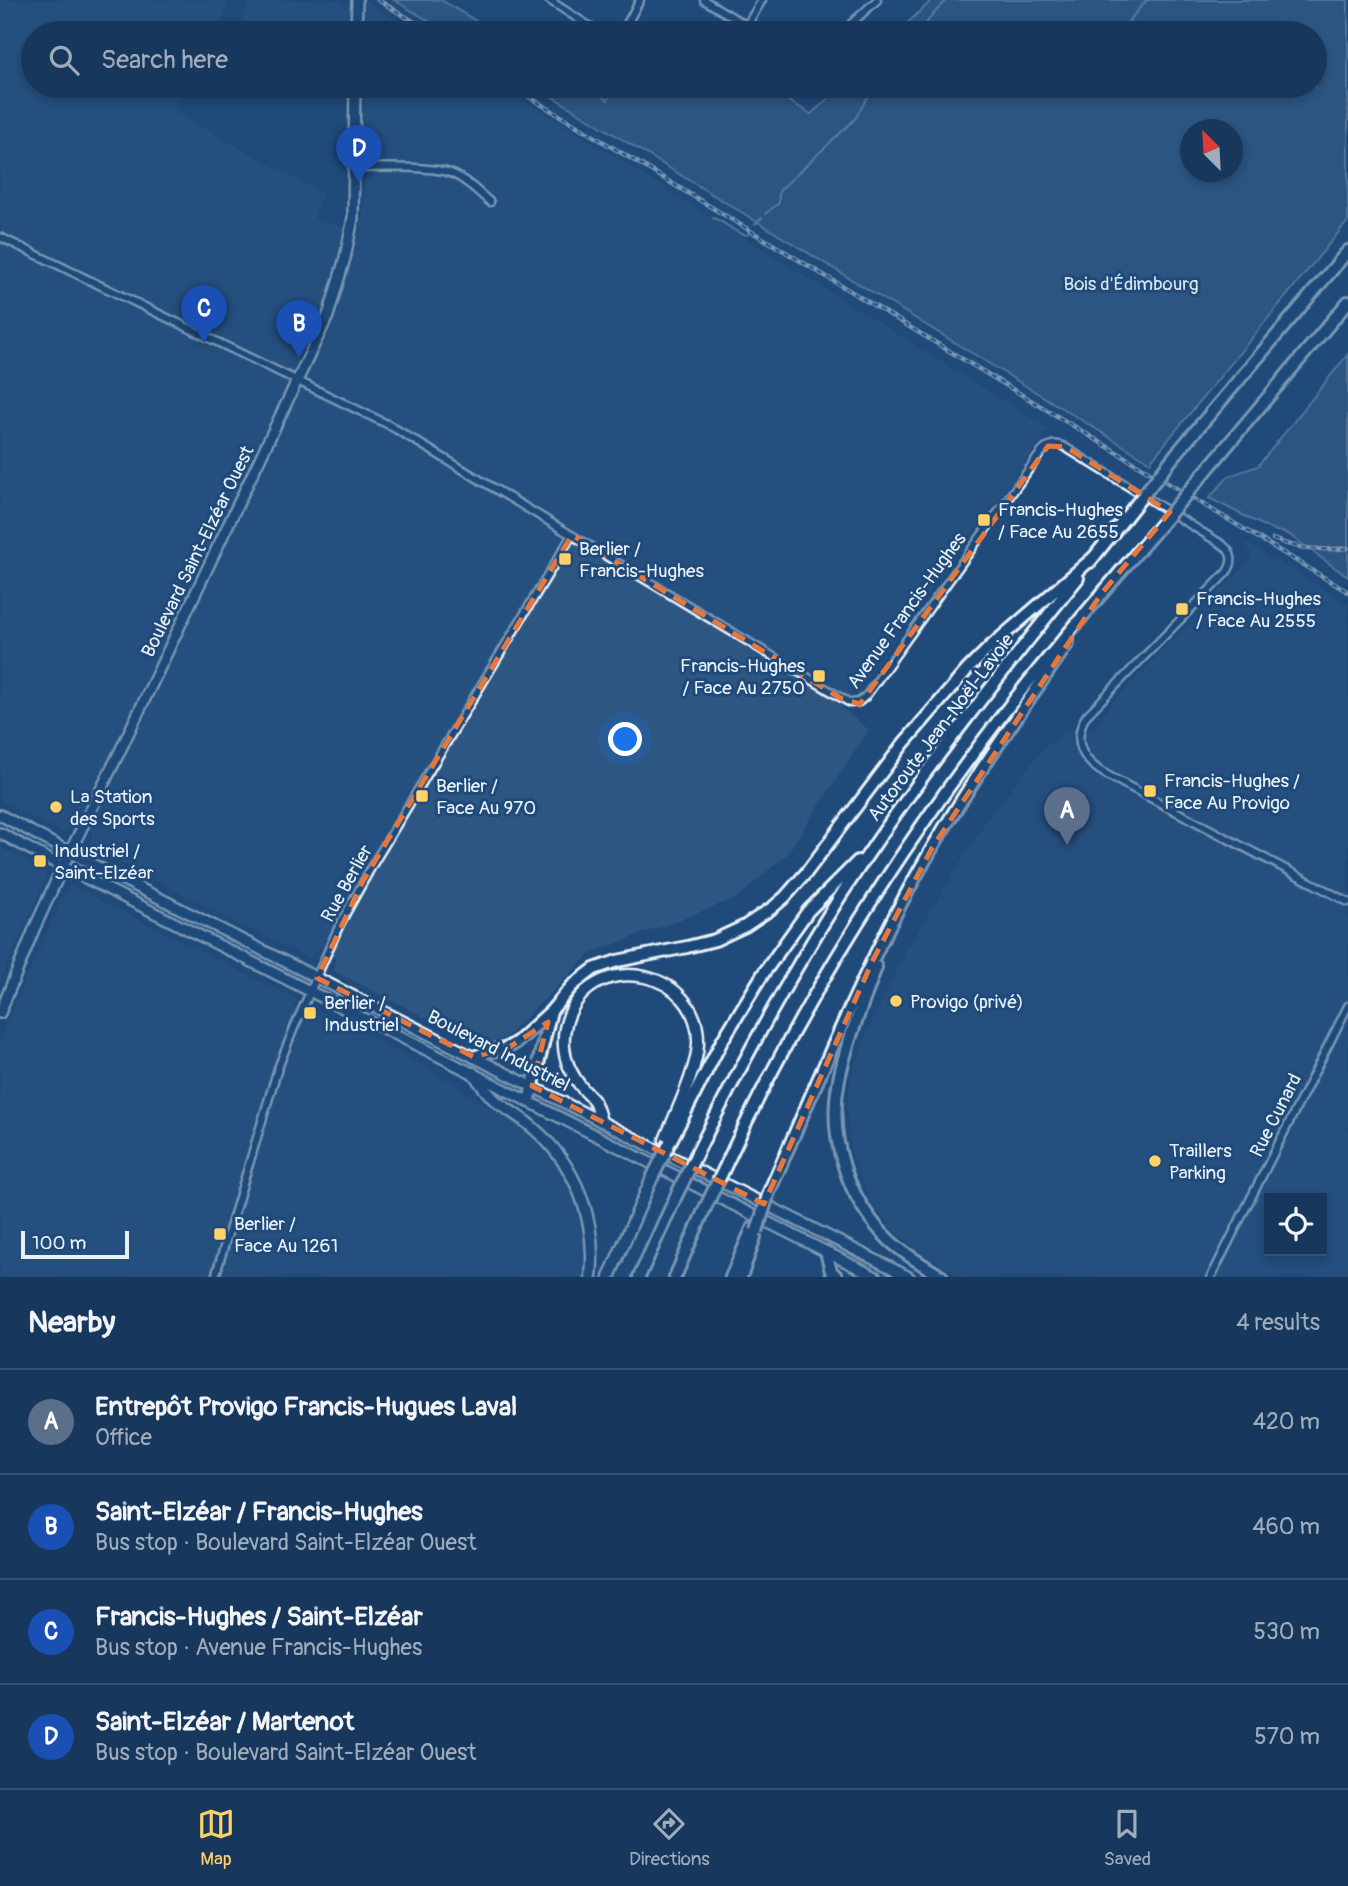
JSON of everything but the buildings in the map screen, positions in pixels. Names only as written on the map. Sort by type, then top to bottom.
[{"type":"highway","name":"Autoroute Jean-Noël-Lavoie","points":[[639,1277],[696,1154],[778,1001],[824,923],[875,845],[952,736],[1125,517],[1348,251]]},
{"type":"highway","points":[[675,1277],[706,1206],[786,1046],[846,943],[948,788],[1056,648],[1348,302]]},
{"type":"highway","points":[[474,1057],[511,1046],[551,1010],[576,981],[599,967],[715,940],[745,926],[778,904],[812,866],[904,743],[967,670],[991,646],[1094,558]]},
{"type":"highway","points":[[731,1277],[861,986],[919,870],[964,796],[1101,594]]},
{"type":"highway","points":[[652,1178],[668,1141],[752,991],[808,911],[875,845]]},
{"type":"highway","points":[[892,921],[841,1072],[836,1101],[838,1141],[850,1182],[873,1222],[897,1247],[942,1277]]},
{"type":"highway","points":[[528,1101],[551,1010]]},
{"type":"highway","points":[[741,1277],[754,1230]]},
{"type":"highway","points":[[826,1252],[831,1271],[837,1277]]},
{"type":"main road","points":[[601,1121],[593,1099],[575,1079],[568,1064],[563,1042],[567,1019],[579,998],[599,982],[624,975],[650,978],[670,987],[680,996],[691,1012],[697,1032],[698,1045],[694,1065],[668,1141]]},
{"type":"main road","points":[[473,1073],[494,1100],[544,1138],[573,1178],[584,1205],[591,1234],[591,1277]]},
{"type":"main road","points":[[609,1277],[652,1178]]},
{"type":"street","points":[[356,21],[357,0]]},
{"type":"street","points":[[550,0],[582,21]]},
{"type":"street","points":[[629,21],[640,0]]},
{"type":"street","points":[[704,0],[740,21]]},
{"type":"street","points":[[749,21],[762,0]]},
{"type":"street","points":[[854,21],[877,0]]},
{"type":"street","name":"Boulevard Saint-Elzéar Ouest","points":[[0,1013],[63,866],[324,325],[340,277],[353,218],[355,98]]},
{"type":"street","points":[[355,167],[434,169],[447,172],[465,181],[490,202]]},
{"type":"street","points":[[0,247],[2,238]]},
{"type":"street","name":"Avenue Francis-Hughes","points":[[2,238],[397,429],[850,703],[862,701],[870,691],[1040,454],[1050,445],[1066,447],[1223,545],[1229,551],[1231,559],[1231,566],[1226,574],[1086,716],[1080,734],[1084,757],[1092,766],[1107,775],[1348,902]]},
{"type":"street","name":"Rue Berlier","points":[[215,1277],[276,1074],[340,925],[363,881],[572,535]]},
{"type":"street","name":"Boulevard Industriel","points":[[0,815],[898,1274],[909,1277]]},
{"type":"street","name":"Boulevard Industriel","points":[[0,832],[876,1277]]},
{"type":"street","name":"Rue Cunard","points":[[1210,1277],[1348,1006]]},
{"type":"highlighted area","points":[[1048,446],[1066,447],[1170,512],[1101,594],[932,848],[873,960],[764,1204],[532,1086],[548,1022],[511,1046],[474,1057],[317,978],[363,881],[572,535],[842,699],[860,704]]},
{"type":"shaded area","points":[[0,0],[221,0],[229,5],[220,21],[21,21],[21,98],[180,98],[173,111],[322,193],[314,219],[359,234],[364,179],[375,176],[375,160],[362,153],[364,98],[520,98],[1049,429],[858,690],[850,693],[842,708],[869,730],[787,854],[737,898],[591,953],[507,1036],[488,1045],[458,1034],[334,971],[336,959],[319,947],[310,959],[89,847],[93,832],[73,817],[63,833],[0,800]]},
{"type":"shaded area","points":[[252,0],[339,0],[352,7],[351,21],[242,21]]},
{"type":"shaded area","points":[[357,0],[366,1],[398,21],[360,21]]},
{"type":"shaded area","points":[[1245,542],[1348,604],[1348,1277],[963,1277],[919,1251],[893,1230],[870,1200],[857,1169],[852,1154],[847,1112],[851,1077],[865,1038],[907,949],[984,824],[1026,770],[1047,746],[1065,733],[1092,729],[1112,703],[1252,556]]},
{"type":"shaded area","points":[[0,847],[47,874],[0,981]]},
{"type":"shaded area","points":[[70,885],[297,1000],[293,1008],[310,1015],[321,1011],[378,1040],[449,1081],[525,1130],[547,1152],[567,1181],[579,1209],[584,1242],[583,1277],[0,1277],[0,1043],[10,1015]]},
{"type":"green space","points":[[394,0],[441,0],[476,21],[429,21]]},
{"type":"green space","name":"Bois d'Édimbourg","points":[[932,0],[1348,0],[1348,221],[1150,462],[555,98],[784,98],[811,114],[829,98],[1327,98],[1327,21],[910,21]]},
{"type":"green space","points":[[1348,354],[1348,577],[1288,534],[1270,529],[1209,498],[1229,476],[1258,466]]},
{"type":"waterway","points":[[928,21],[947,0]]},
{"type":"waterway","points":[[1129,21],[1148,0]]},
{"type":"waterway","points":[[765,214],[779,203],[779,191],[855,119],[867,98]]},
{"type":"waterway","points":[[713,218],[738,232],[747,235],[749,233]]},
{"type":"waterway","points":[[755,224],[762,218]]},
{"type":"railway","points":[[378,0],[413,21]]},
{"type":"railway","points":[[531,98],[1348,592]]},
{"type":"railway","points":[[1273,539],[1309,548],[1348,548]]},
{"type":"place","name":"Saint-Elzéar / Martenot","points":[[359,183]]},
{"type":"place","name":"Francis-Hughes / Saint-Elzéar","points":[[204,343]]},
{"type":"place","name":"Saint-Elzéar / Francis-Hughes","points":[[299,358]]},
{"type":"place","name":"Francis-Hughes / Face Au 2655","points":[[984,520]]},
{"type":"place","name":"Berlier / Francis-Hughes","points":[[565,559]]},
{"type":"place","name":"Francis-Hughes / Face Au 2555","points":[[1182,609]]},
{"type":"place","name":"Francis-Hughes / Face Au 2750","points":[[819,676]]},
{"type":"place","name":"Francis-Hughes / Face Au Provigo","points":[[1150,791]]},
{"type":"place","name":"Berlier / Face Au 970","points":[[422,796]]},
{"type":"place","name":"La Station des Sports","points":[[56,807]]},
{"type":"place","name":"Entrepôt Provigo Francis-Hugues Laval","points":[[1067,845]]},
{"type":"place","name":"Industriel / Saint-Elzéar","points":[[40,861]]},
{"type":"place","name":"Provigo (privé)","points":[[896,1001]]},
{"type":"place","name":"Berlier / Industriel","points":[[310,1013]]},
{"type":"place","name":"Traillers Parking","points":[[1155,1161]]},
{"type":"place","name":"Berlier / Face Au 1261","points":[[220,1234]]}]
